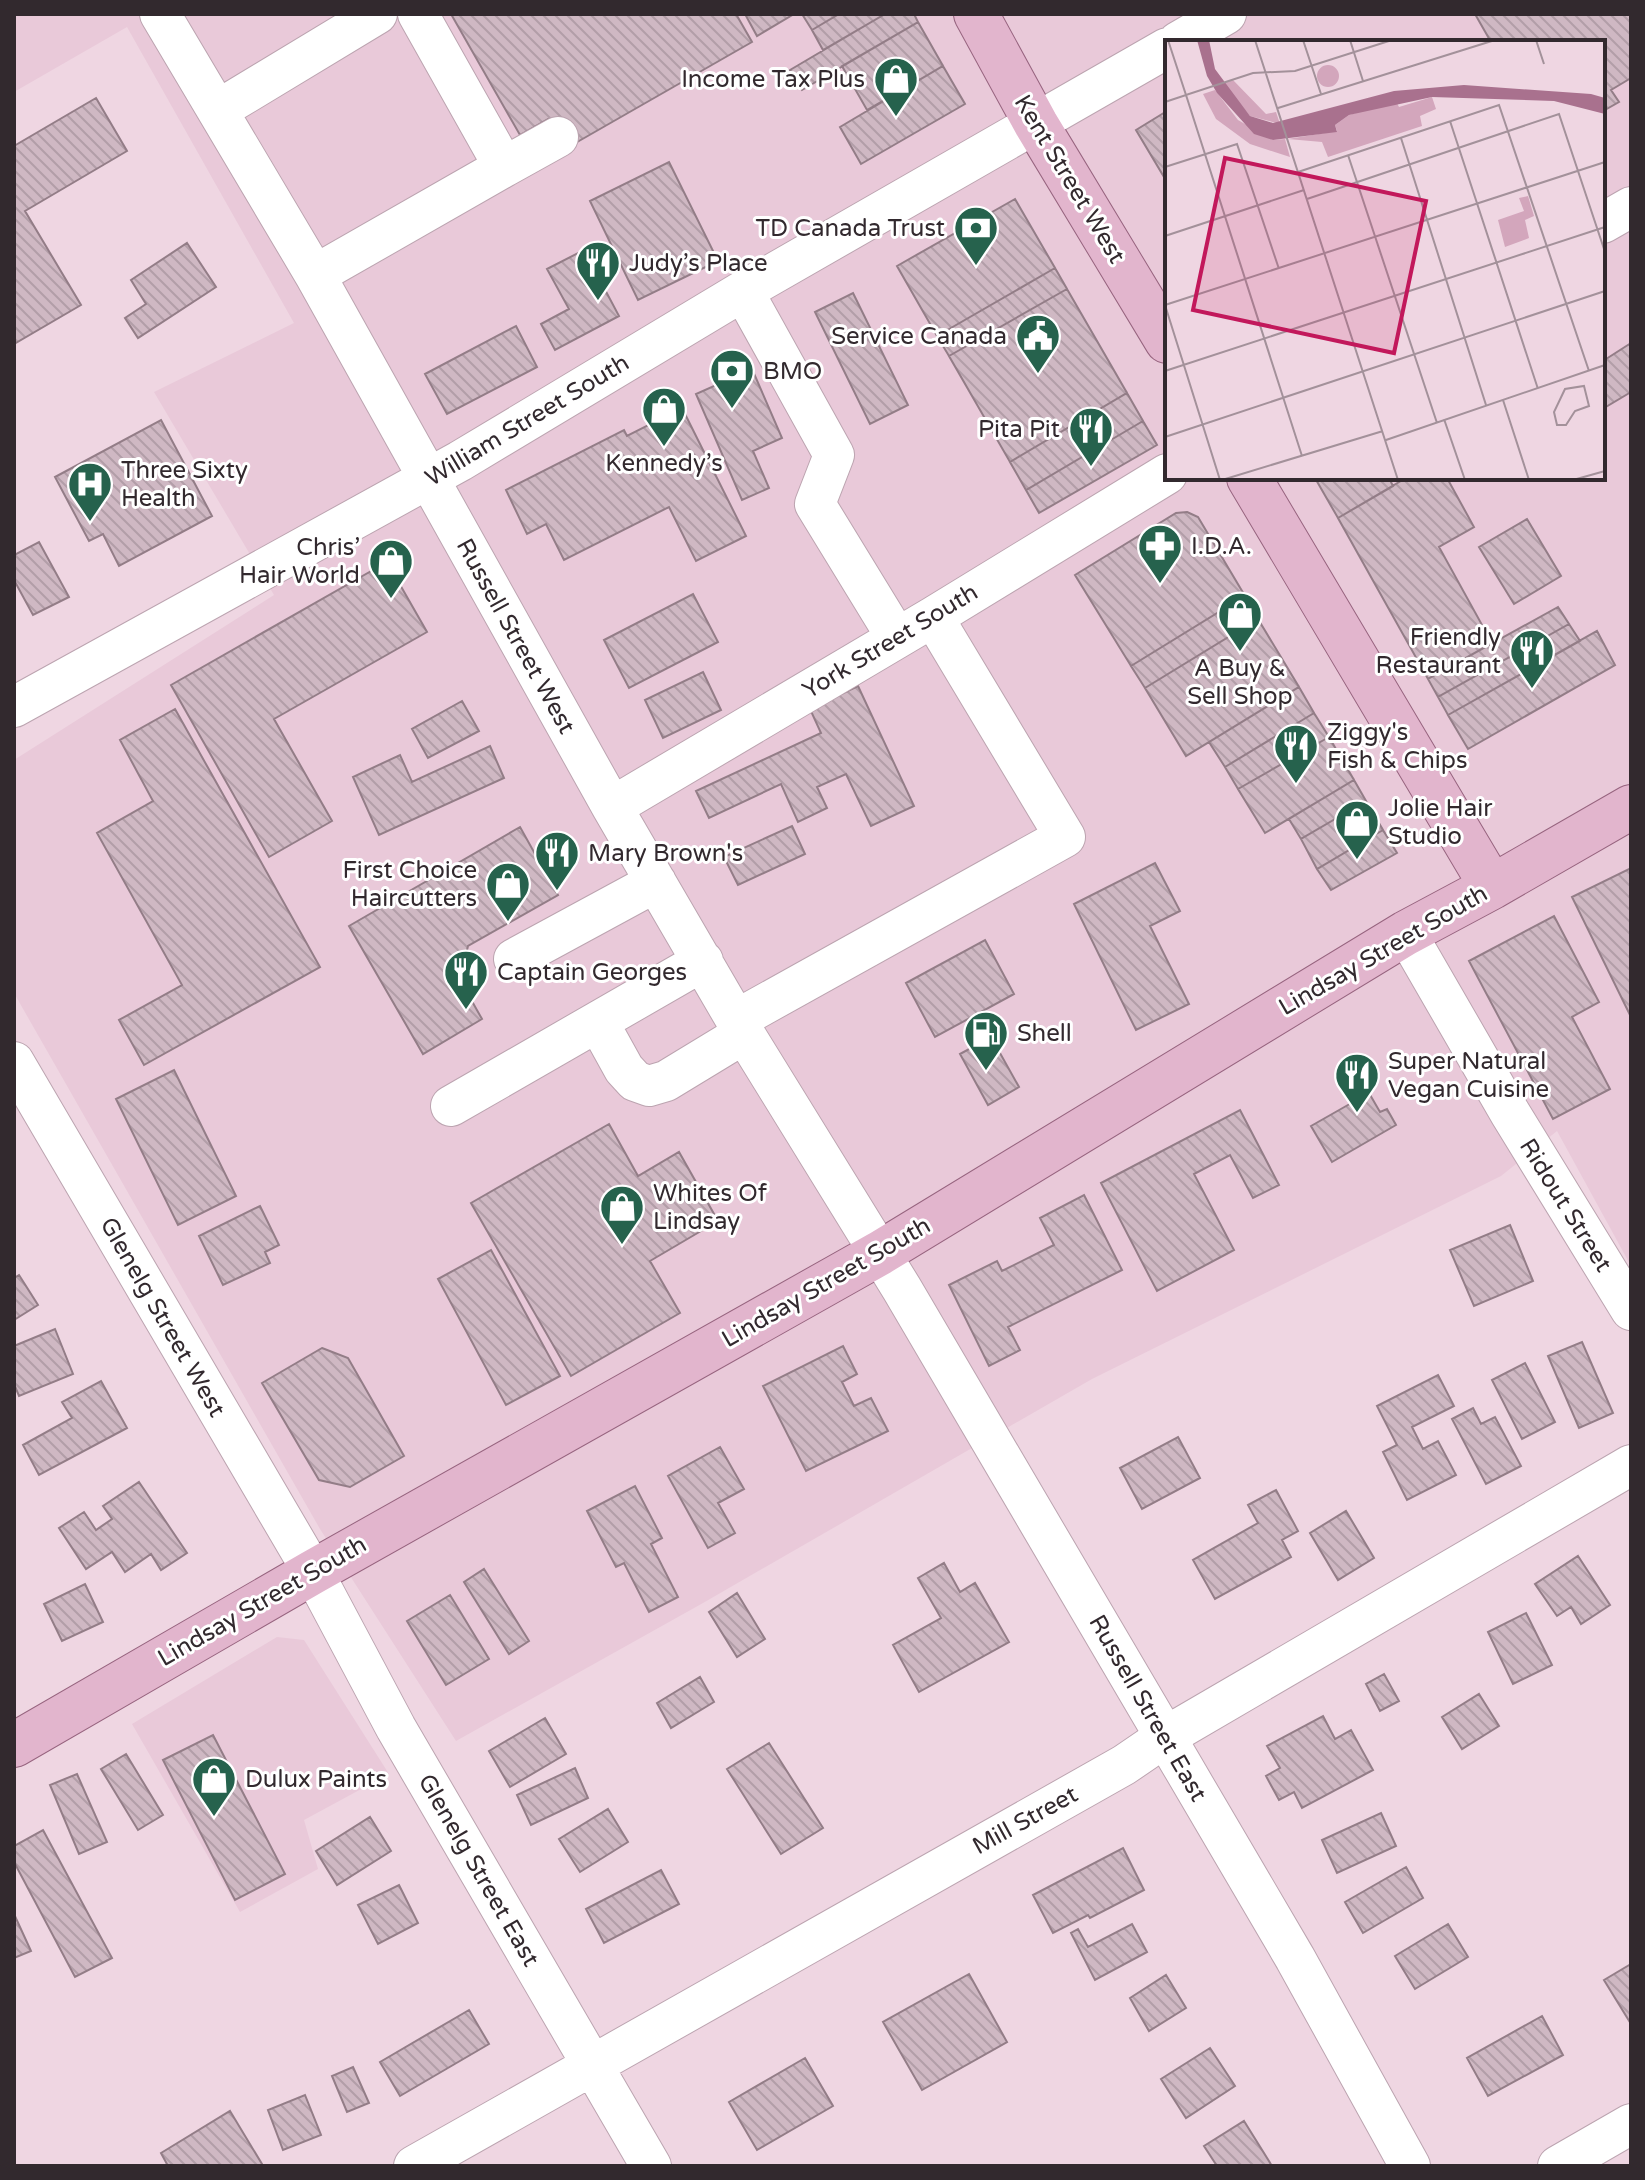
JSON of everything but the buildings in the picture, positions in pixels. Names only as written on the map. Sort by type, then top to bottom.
[{"type":"main road","name":"Kent Street West","points":[[976,14],[1036,124],[1165,338]]},
{"type":"main road","points":[[1250,480],[1492,887]]},
{"type":"main road","name":"Lindsay Street South","points":[[14,1745],[313,1572],[880,1253],[1406,933],[1631,807]]},
{"type":"street","name":"Russell Street West","points":[[160,14],[315,275],[612,807],[741,1027],[880,1253]]},
{"type":"street","points":[[218,110],[377,14]]},
{"type":"street","points":[[418,14],[504,167]]},
{"type":"street","points":[[1181,40],[1226,14]]},
{"type":"street","name":"William Street South","points":[[14,707],[428,479],[743,291],[1165,49]]},
{"type":"street","points":[[315,275],[558,137]]},
{"type":"street","points":[[1605,222],[1631,207]]},
{"type":"street","points":[[743,291],[834,455],[815,504],[897,638]]},
{"type":"street","name":"York Street South","points":[[612,807],[1165,475]]},
{"type":"street","points":[[598,1022],[624,1069],[635,1081],[649,1086],[666,1081],[741,1027],[1065,837],[933,617]]},
{"type":"street","points":[[514,959],[656,882]]},
{"type":"street","name":"Ridout Street","points":[[1406,933],[1510,1113],[1631,1310]]},
{"type":"street","points":[[451,1106],[703,961]]},
{"type":"street","name":"Glenelg Street West","points":[[14,1062],[313,1572]]},
{"type":"street","name":"Russell Street East","points":[[880,1253],[1295,1958],[1410,2166]]},
{"type":"street","name":"Mill Street","points":[[414,2166],[1111,1773],[1165,1737],[1631,1465]]},
{"type":"street","name":"Glenelg Street East","points":[[313,1572],[396,1728],[651,2166]]},
{"type":"street","points":[[1558,2166],[1631,2124]]},
{"type":"shaded area","points":[[14,14],[1631,14],[1631,1266],[1557,1131],[1501,1176],[1092,1379],[456,1741],[320,1529],[14,993],[14,760],[274,595],[154,392],[294,323],[127,27],[14,92]]},
{"type":"shaded area","points":[[277,1637],[304,1640],[389,1774],[304,1820],[318,1869],[240,1912],[132,1724]]},
{"type":"place","name":"Income Tax Plus","points":[[896,118]]},
{"type":"place","name":"TD Canada Trust","points":[[976,267]]},
{"type":"place","name":"Judy’s Place","points":[[598,302]]},
{"type":"place","name":"Service Canada","points":[[1038,375]]},
{"type":"place","name":"BMO","points":[[732,410]]},
{"type":"place","name":"Kennedy’s","points":[[664,448]]},
{"type":"place","name":"Pita Pit","points":[[1091,468]]},
{"type":"place","name":"Three Sixty Health","points":[[90,523]]},
{"type":"place","name":"I.D.A.","points":[[1160,585]]},
{"type":"place","name":"Chris’ Hair World","points":[[391,600]]},
{"type":"place","name":"A Buy & Sell Shop","points":[[1240,653]]},
{"type":"place","name":"Friendly Restaurant","points":[[1532,690]]},
{"type":"place","name":"Ziggy's Fish & Chips","points":[[1296,785]]},
{"type":"place","name":"Jolie Hair Studio","points":[[1357,861]]},
{"type":"place","name":"Mary Brown's","points":[[557,892]]},
{"type":"place","name":"First Choice Haircutters","points":[[508,923]]},
{"type":"place","name":"Captain Georges","points":[[466,1011]]},
{"type":"place","name":"Shell","points":[[986,1072]]},
{"type":"place","name":"Super Natural Vegan Cuisine","points":[[1357,1114]]},
{"type":"place","name":"Whites Of Lindsay","points":[[622,1246]]},
{"type":"place","name":"Dulux Paints","points":[[214,1818]]}]
